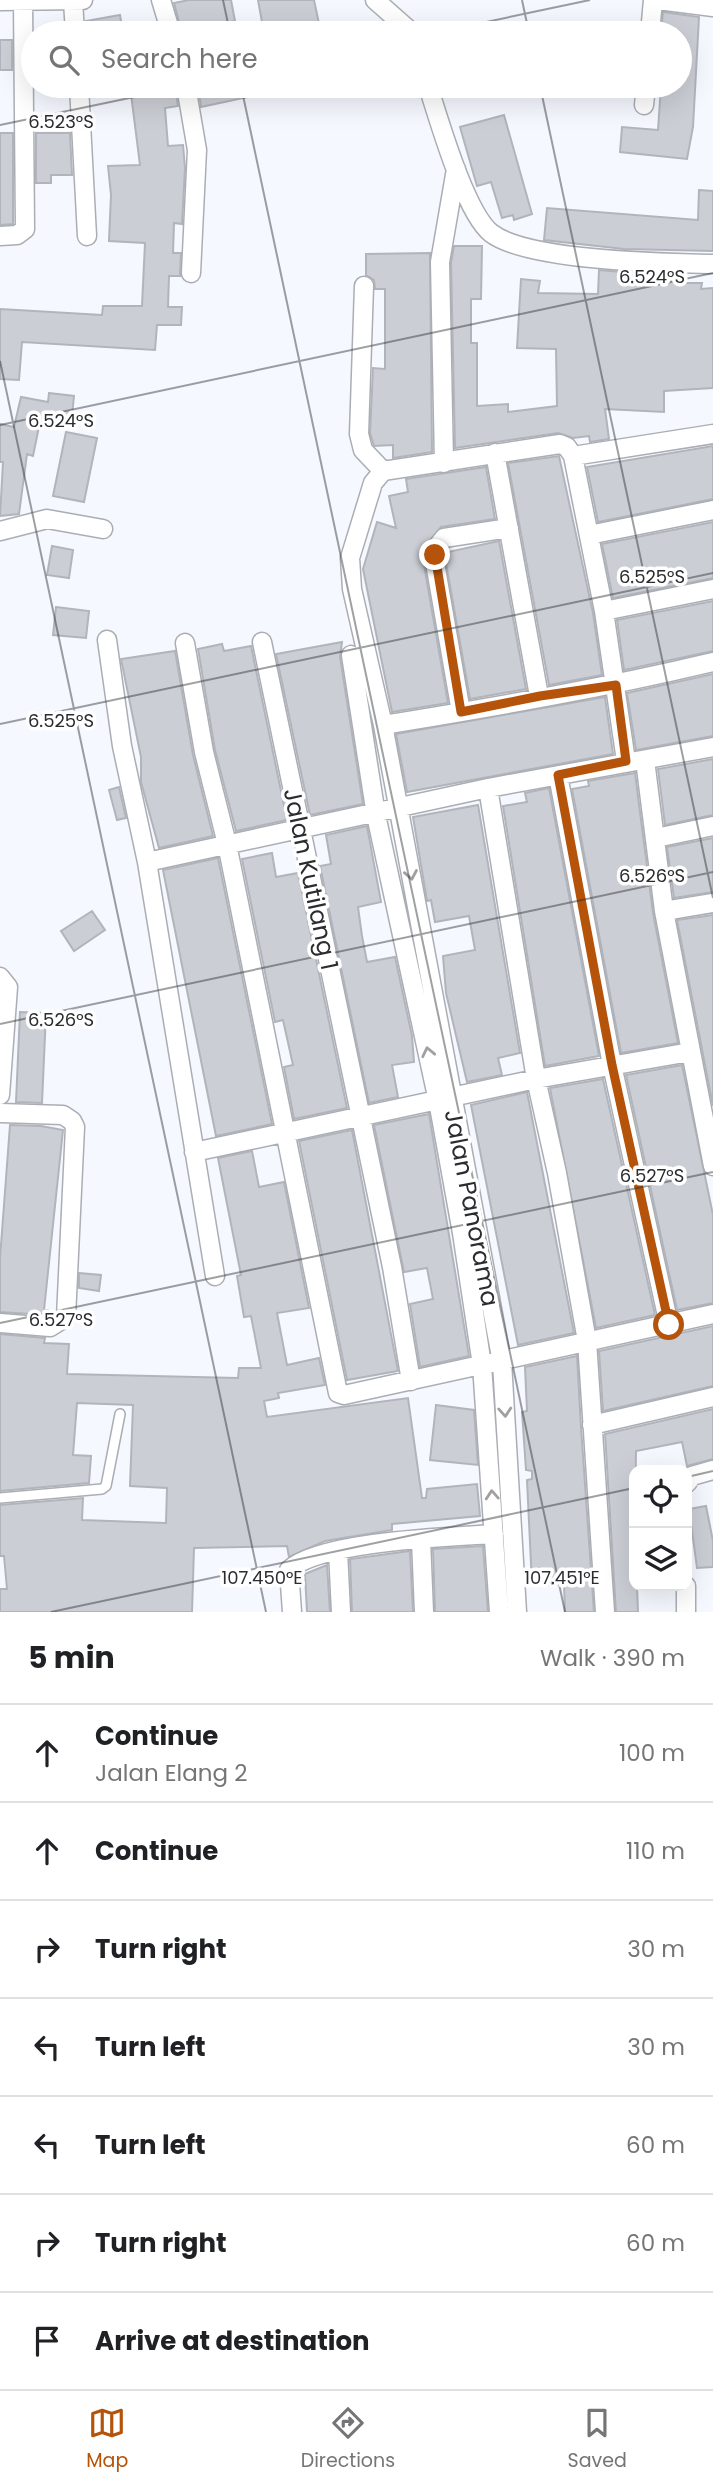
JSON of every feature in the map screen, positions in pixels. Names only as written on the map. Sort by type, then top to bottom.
[{"type":"street","points":[[161,0],[167,21]]},
{"type":"street","points":[[375,0],[398,21]]},
{"type":"street","points":[[396,0],[405,21]]},
{"type":"street","points":[[652,21],[656,0],[713,7]]},
{"type":"street","points":[[0,1],[78,1],[76,21]]},
{"type":"street","points":[[23,1],[23,21]]},
{"type":"street","points":[[0,236],[17,234],[25,229],[24,98]]},
{"type":"street","points":[[80,98],[87,236]]},
{"type":"street","points":[[188,98],[197,150],[191,273]]},
{"type":"street","points":[[432,98],[456,169],[481,221],[491,233],[506,241],[566,253],[713,264]]},
{"type":"street","points":[[644,105],[645,98]]},
{"type":"street","points":[[444,463],[440,262],[456,169]]},
{"type":"street","points":[[364,286],[359,434],[363,450],[383,471],[560,444],[567,447],[573,457],[604,611],[626,761]]},
{"type":"street","points":[[573,457],[713,433]]},
{"type":"street","points":[[495,453],[540,696]]},
{"type":"street","name":"Jalan Panorama","points":[[383,471],[373,483],[350,558],[352,589],[399,808],[445,1099],[502,1362],[517,1612]]},
{"type":"street","points":[[589,535],[713,510]]},
{"type":"street","points":[[0,531],[47,519],[103,529]]},
{"type":"street","points":[[461,712],[435,563],[437,547],[444,537],[509,528]]},
{"type":"street","points":[[604,611],[713,589]]},
{"type":"street","points":[[107,640],[122,746],[147,862],[215,1276]]},
{"type":"street","name":"Jalan Kutilang 1","points":[[262,642],[361,1115],[411,1381]]},
{"type":"street","points":[[185,643],[204,752],[227,844],[283,1133],[338,1393],[344,1395],[502,1362],[713,1314]]},
{"type":"street","points":[[351,655],[376,815],[445,1099],[482,1365],[499,1612]]},
{"type":"street","points":[[383,725],[616,685],[713,662]]},
{"type":"street","points":[[147,862],[376,815],[488,788],[713,747]]},
{"type":"street","points":[[645,760],[664,912],[712,1159]]},
{"type":"street","points":[[558,775],[612,1065],[669,1325]]},
{"type":"street","points":[[488,788],[536,1079],[557,1173],[587,1341],[605,1612]]},
{"type":"street","points":[[656,838],[713,826]]},
{"type":"street","points":[[664,912],[713,903]]},
{"type":"street","points":[[0,977],[8,987],[0,1095]]},
{"type":"street","points":[[194,1153],[536,1079],[690,1052]]},
{"type":"street","points":[[0,1113],[64,1115],[75,1127],[66,1317],[50,1327],[0,1323]]},
{"type":"street","points":[[592,1425],[713,1397]]},
{"type":"street","points":[[692,1476],[713,1470]]},
{"type":"street","points":[[292,1612],[289,1570],[307,1557],[421,1539],[494,1534]]},
{"type":"street","points":[[421,1539],[424,1612]]},
{"type":"street","points":[[338,1550],[341,1612]]},
{"type":"street","points":[[686,1591],[686,1612]]},
{"type":"lane","points":[[0,1498],[102,1489],[106,1486],[120,1414]]},
{"type":"building","points":[[189,0],[231,0],[235,21],[179,21],[174,3]]},
{"type":"building","points":[[258,0],[314,0],[318,21],[262,21]]},
{"type":"building","points":[[663,12],[699,17],[693,127],[687,159],[620,152],[622,127],[658,130],[660,98],[692,98],[692,21],[662,21]]},
{"type":"building","points":[[120,15],[121,21],[86,21]]},
{"type":"building","points":[[0,40],[12,40],[12,70],[0,70]]},
{"type":"building","points":[[132,98],[177,98],[178,106],[165,108],[168,146],[183,145],[185,168],[182,224],[174,223],[173,253],[181,253],[180,276],[169,276],[168,307],[182,307],[181,325],[157,325],[155,350],[22,342],[19,380],[0,379],[0,309],[102,315],[103,306],[142,306],[145,243],[109,241],[111,195],[108,166],[140,165]]},
{"type":"building","points":[[200,98],[243,98],[201,107]]},
{"type":"building","points":[[504,115],[532,214],[514,220],[513,215],[502,218],[491,182],[477,186],[460,127]]},
{"type":"building","points":[[0,133],[13,133],[13,224],[0,225]]},
{"type":"building","points":[[36,133],[70,133],[72,175],[51,175],[51,183],[36,183]]},
{"type":"building","points":[[699,190],[713,191],[713,251],[624,249],[544,240],[547,208],[698,220]]},
{"type":"building","points":[[454,246],[482,246],[481,299],[471,299],[471,343],[477,343],[477,406],[508,404],[508,412],[557,406],[556,349],[517,348],[521,279],[540,281],[538,293],[598,294],[599,270],[622,272],[622,275],[679,275],[680,283],[702,283],[701,289],[713,288],[713,388],[664,391],[664,412],[605,409],[609,439],[590,442],[589,436],[573,438],[558,433],[455,448],[451,263]]},
{"type":"building","points":[[430,253],[432,452],[393,458],[393,445],[374,446],[370,433],[373,368],[385,369],[385,289],[375,289],[374,280],[366,275],[366,254]]},
{"type":"building","points":[[49,393],[74,396],[71,425],[40,422],[33,456],[27,454],[19,514],[0,516],[3,462],[0,462],[0,424],[14,427],[21,397],[48,402]]},
{"type":"building","points":[[66,432],[97,438],[84,502],[53,496]]},
{"type":"building","points":[[713,446],[713,499],[598,522],[587,467]]},
{"type":"building","points":[[559,456],[593,613],[602,675],[549,685],[508,463]]},
{"type":"building","points":[[486,467],[495,519],[441,527],[426,546],[424,565],[448,703],[392,712],[363,569],[377,522],[396,528],[389,496],[408,492],[406,479]]},
{"type":"building","points":[[713,522],[713,578],[613,598],[602,544]]},
{"type":"building","points":[[499,541],[526,689],[470,699],[446,563],[448,552]]},
{"type":"building","points":[[52,546],[73,550],[69,578],[47,575]]},
{"type":"building","points":[[713,601],[713,651],[624,670],[617,620]]},
{"type":"building","points":[[56,607],[89,611],[86,638],[53,635]]},
{"type":"building","points":[[342,642],[340,657],[363,804],[310,815],[276,654]]},
{"type":"building","points":[[222,644],[224,651],[251,646],[287,820],[236,831],[215,750],[198,649]]},
{"type":"building","points":[[175,651],[193,755],[213,836],[159,848],[141,782],[141,757],[121,659]]},
{"type":"building","points":[[713,674],[713,736],[636,750],[627,693]]},
{"type":"building","points":[[605,697],[613,754],[407,792],[396,734]]},
{"type":"building","points":[[713,759],[713,815],[665,825],[658,769]]},
{"type":"building","points":[[635,773],[653,913],[678,1043],[621,1053],[572,789],[589,786],[588,781]]},
{"type":"building","points":[[119,787],[126,818],[117,820],[109,790]]},
{"type":"building","points":[[549,788],[599,1056],[545,1066],[503,806],[527,802],[525,793]]},
{"type":"building","points":[[478,805],[520,1053],[498,1058],[502,1075],[467,1082],[446,993],[443,956],[475,950],[469,916],[435,922],[431,900],[427,901],[413,817]]},
{"type":"building","points":[[367,826],[381,902],[358,907],[367,962],[395,957],[412,1036],[414,1062],[392,1065],[398,1097],[369,1103],[320,866],[331,864],[326,835]]},
{"type":"building","points":[[713,838],[713,892],[674,898],[667,847]]},
{"type":"building","points":[[272,853],[276,877],[298,873],[347,1108],[294,1119],[284,1067],[293,1065],[283,1020],[275,1022],[242,859]]},
{"type":"building","points":[[218,858],[272,1124],[216,1136],[163,870]]},
{"type":"building","points":[[92,911],[105,930],[74,951],[61,931]]},
{"type":"building","points":[[713,915],[713,1106],[677,920]]},
{"type":"building","points":[[20,1012],[46,1013],[42,1103],[16,1102]]},
{"type":"building","points":[[682,1065],[713,1215],[713,1303],[677,1310],[626,1075]]},
{"type":"building","points":[[603,1079],[655,1315],[596,1328],[550,1088]]},
{"type":"building","points":[[527,1092],[574,1333],[518,1345],[471,1105]]},
{"type":"building","points":[[429,1114],[469,1356],[420,1367],[410,1304],[433,1299],[427,1268],[404,1272],[374,1125]]},
{"type":"building","points":[[10,1125],[63,1130],[44,1310],[48,1310],[47,1315],[0,1312],[0,1258]]},
{"type":"building","points":[[352,1130],[398,1371],[347,1380],[299,1141]]},
{"type":"building","points":[[252,1151],[259,1187],[284,1182],[309,1308],[277,1313],[287,1365],[319,1358],[325,1385],[278,1393],[279,1398],[264,1401],[267,1417],[408,1398],[422,1498],[426,1498],[427,1489],[477,1484],[480,1516],[392,1524],[392,1530],[325,1541],[289,1557],[287,1546],[194,1548],[192,1612],[0,1612],[0,1589],[7,1589],[4,1556],[0,1556],[0,1505],[83,1498],[82,1520],[166,1523],[167,1488],[130,1486],[133,1405],[77,1403],[73,1455],[91,1456],[89,1483],[0,1491],[0,1334],[45,1338],[44,1343],[69,1344],[67,1374],[238,1378],[239,1368],[261,1368],[251,1316],[244,1317],[237,1276],[241,1275],[218,1158]]},
{"type":"building","points":[[79,1273],[101,1275],[99,1291],[79,1288]]},
{"type":"building","points":[[713,1326],[713,1386],[603,1411],[599,1351]]},
{"type":"building","points":[[577,1356],[594,1612],[565,1612],[564,1584],[532,1585],[527,1480],[532,1479],[532,1471],[526,1470],[522,1412],[527,1411],[525,1367]]},
{"type":"building","points":[[436,1405],[474,1410],[478,1465],[430,1460]]},
{"type":"building","points":[[713,1409],[713,1459],[687,1465],[682,1442],[636,1451],[636,1465],[629,1465],[629,1591],[637,1591],[638,1612],[616,1612],[605,1434]]},
{"type":"building","points":[[706,1506],[713,1541],[713,1567],[697,1568],[692,1508]]},
{"type":"building","points":[[483,1546],[488,1612],[435,1612],[433,1549]]},
{"type":"building","points":[[410,1551],[413,1612],[352,1612],[350,1559]]},
{"type":"building","points":[[327,1565],[330,1612],[307,1612],[305,1574]]},
{"type":"route","points":[[435,555],[461,712],[540,696],[616,685],[626,761],[558,775],[612,1065],[669,1325]]}]
